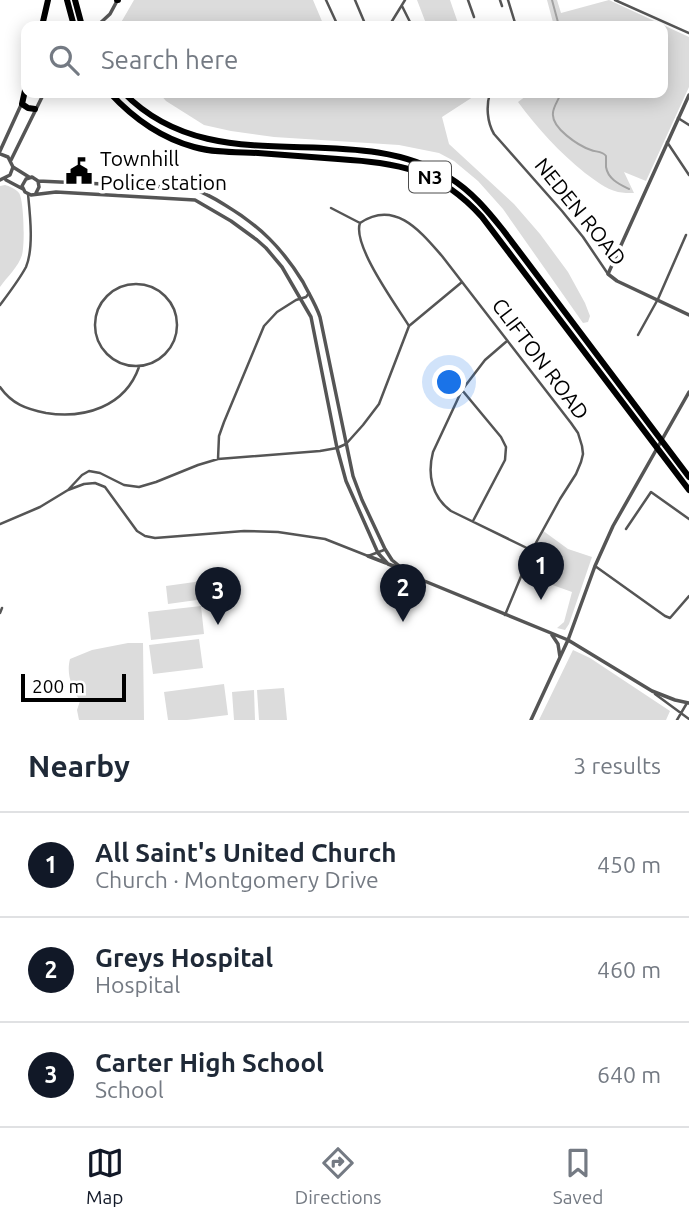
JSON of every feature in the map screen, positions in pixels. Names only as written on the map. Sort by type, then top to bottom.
[{"type":"highway","points":[[43,21],[48,0]]},
{"type":"highway","points":[[66,0],[72,21]]},
{"type":"highway","points":[[75,0],[81,21]]},
{"type":"highway","points":[[23,98],[22,104],[35,109]]},
{"type":"highway","name":"N3","points":[[115,98],[150,127],[195,148],[384,163],[409,168],[443,184],[465,199],[482,217],[689,490]]},
{"type":"highway","name":"N3","points":[[130,98],[156,118],[185,133],[202,138],[229,143],[376,153],[421,164],[450,178],[488,211],[689,477]]},
{"type":"street","points":[[102,21],[118,0]]},
{"type":"street","points":[[326,0],[336,21]]},
{"type":"street","points":[[355,0],[364,21]]},
{"type":"street","points":[[392,21],[405,0]]},
{"type":"street","points":[[468,0],[474,17]]},
{"type":"street","points":[[500,0],[502,6]]},
{"type":"street","points":[[508,0],[514,21]]},
{"type":"street","points":[[615,0],[662,21]]},
{"type":"street","points":[[402,6],[411,21]]},
{"type":"street","points":[[668,24],[689,33]]},
{"type":"street","points":[[608,274],[689,94]]},
{"type":"street","points":[[2,179],[10,175],[13,167],[11,160],[0,153],[25,98]]},
{"type":"street","points":[[11,160],[41,98]]},
{"type":"street","name":"NEDEN ROAD","points":[[488,98],[489,121],[494,134],[562,211],[608,274],[617,281],[689,315]]},
{"type":"street","points":[[678,118],[689,125]]},
{"type":"street","points":[[667,142],[689,175]]},
{"type":"street","points":[[13,167],[38,181],[191,188],[243,215],[280,249],[308,292],[320,317],[353,476],[392,560],[422,580],[568,640],[652,691],[689,719]]},
{"type":"street","points":[[23,189],[24,180],[29,177]]},
{"type":"street","points":[[0,304],[22,274],[28,259],[30,239],[28,194],[10,181],[2,179]]},
{"type":"street","points":[[29,204],[39,187],[38,181]]},
{"type":"street","points":[[76,193],[77,183]]},
{"type":"street","points":[[28,194],[76,193],[195,200],[231,220],[273,256],[313,323],[346,481],[378,552],[388,564]]},
{"type":"street","points":[[331,208],[360,222],[358,231],[363,250],[409,326]]},
{"type":"street","points":[[231,220],[236,211]]},
{"type":"street","points":[[237,225],[243,215]]},
{"type":"street","name":"CLIFTON ROAD","points":[[360,222],[382,215],[399,218],[419,231],[442,256],[578,433],[583,454],[576,474],[532,550],[505,615]]},
{"type":"street","points":[[638,335],[658,299],[686,235]]},
{"type":"street","points":[[0,524],[40,507],[89,471],[124,485],[139,487],[218,459],[320,451],[346,444],[379,404],[409,326],[462,282]]},
{"type":"street","points":[[129,284],[146,285],[162,292],[177,316],[177,334],[169,351],[156,361],[139,366],[122,364],[107,355],[101,347],[94,324],[99,307],[106,297],[129,284]]},
{"type":"street","points":[[218,459],[219,436],[260,336],[270,319],[298,298],[302,291],[308,292]]},
{"type":"street","points":[[298,298],[306,297],[308,292]]},
{"type":"street","points":[[507,341],[485,360],[462,390],[433,452],[430,469],[433,486],[442,504],[532,550]]},
{"type":"street","points":[[0,387],[12,401],[28,409],[80,414],[98,410],[118,398],[136,377],[139,366]]},
{"type":"street","points":[[323,377],[331,372]]},
{"type":"street","points":[[323,377],[332,378]]},
{"type":"street","points":[[462,390],[501,437],[506,451],[505,460],[473,522]]},
{"type":"street","points":[[531,720],[568,640],[612,526],[689,392]]},
{"type":"street","points":[[82,475],[84,484]]},
{"type":"street","points":[[68,489],[84,484],[105,487],[137,531],[145,536],[155,538],[244,531],[278,532],[325,539],[404,569]]},
{"type":"street","points":[[626,529],[651,492],[689,519]]},
{"type":"street","points":[[352,496],[359,493]]},
{"type":"street","points":[[356,504],[362,500]]},
{"type":"street","points":[[368,556],[385,549]]},
{"type":"street","points":[[595,566],[665,616],[672,617],[689,596]]},
{"type":"street","points":[[550,633],[556,638],[560,659]]},
{"type":"street","points":[[652,691],[688,703],[677,720]]},
{"type":"shaded area","points":[[134,0],[313,0],[322,21],[122,21]]},
{"type":"shaded area","points":[[417,0],[450,0],[457,21],[425,21]]},
{"type":"shaded area","points":[[547,0],[557,0],[561,13],[609,0],[654,21],[553,21]]},
{"type":"shaded area","points":[[668,27],[689,37],[689,87],[646,181],[624,172],[634,193],[613,191],[585,173],[549,140],[518,102],[523,98],[668,98]]},
{"type":"shaded area","points":[[163,98],[471,98],[442,117],[449,144],[514,204],[540,234],[568,272],[585,303],[590,316],[588,322],[583,323],[503,209],[478,181],[454,161],[439,153],[399,145],[274,137],[231,131],[204,125]]},
{"type":"shaded area","points":[[5,185],[16,190],[21,197],[24,242],[16,267],[0,287],[0,186]]},
{"type":"shaded area","points":[[542,530],[568,549],[592,557],[565,630],[557,628],[564,622],[572,592],[522,574]]},
{"type":"shaded area","points":[[202,581],[204,599],[168,604],[166,586]]},
{"type":"shaded area","points":[[201,606],[204,634],[151,640],[148,612]]},
{"type":"shaded area","points":[[199,639],[203,668],[153,674],[149,645]]},
{"type":"shaded area","points":[[143,643],[144,720],[79,720],[77,710],[80,701],[71,681],[70,659],[92,650]]},
{"type":"shaded area","points":[[573,650],[590,658],[670,711],[666,720],[539,720]]},
{"type":"shaded area","points":[[224,684],[228,715],[168,720],[164,692]]},
{"type":"shaded area","points":[[284,688],[287,720],[259,720],[257,690]]},
{"type":"shaded area","points":[[254,690],[255,720],[234,720],[232,692]]},
{"type":"waterway","points":[[552,0],[558,21]]},
{"type":"waterway","points":[[559,98],[553,111],[556,125],[580,145],[605,154],[609,175],[629,189]]},
{"type":"place","name":"Townhill Police station","points":[[79,171]]},
{"type":"place","name":"All Saint's United Church","points":[[541,600]]},
{"type":"place","name":"Greys Hospital","points":[[403,622]]},
{"type":"place","name":"Carter High School","points":[[218,625]]}]
